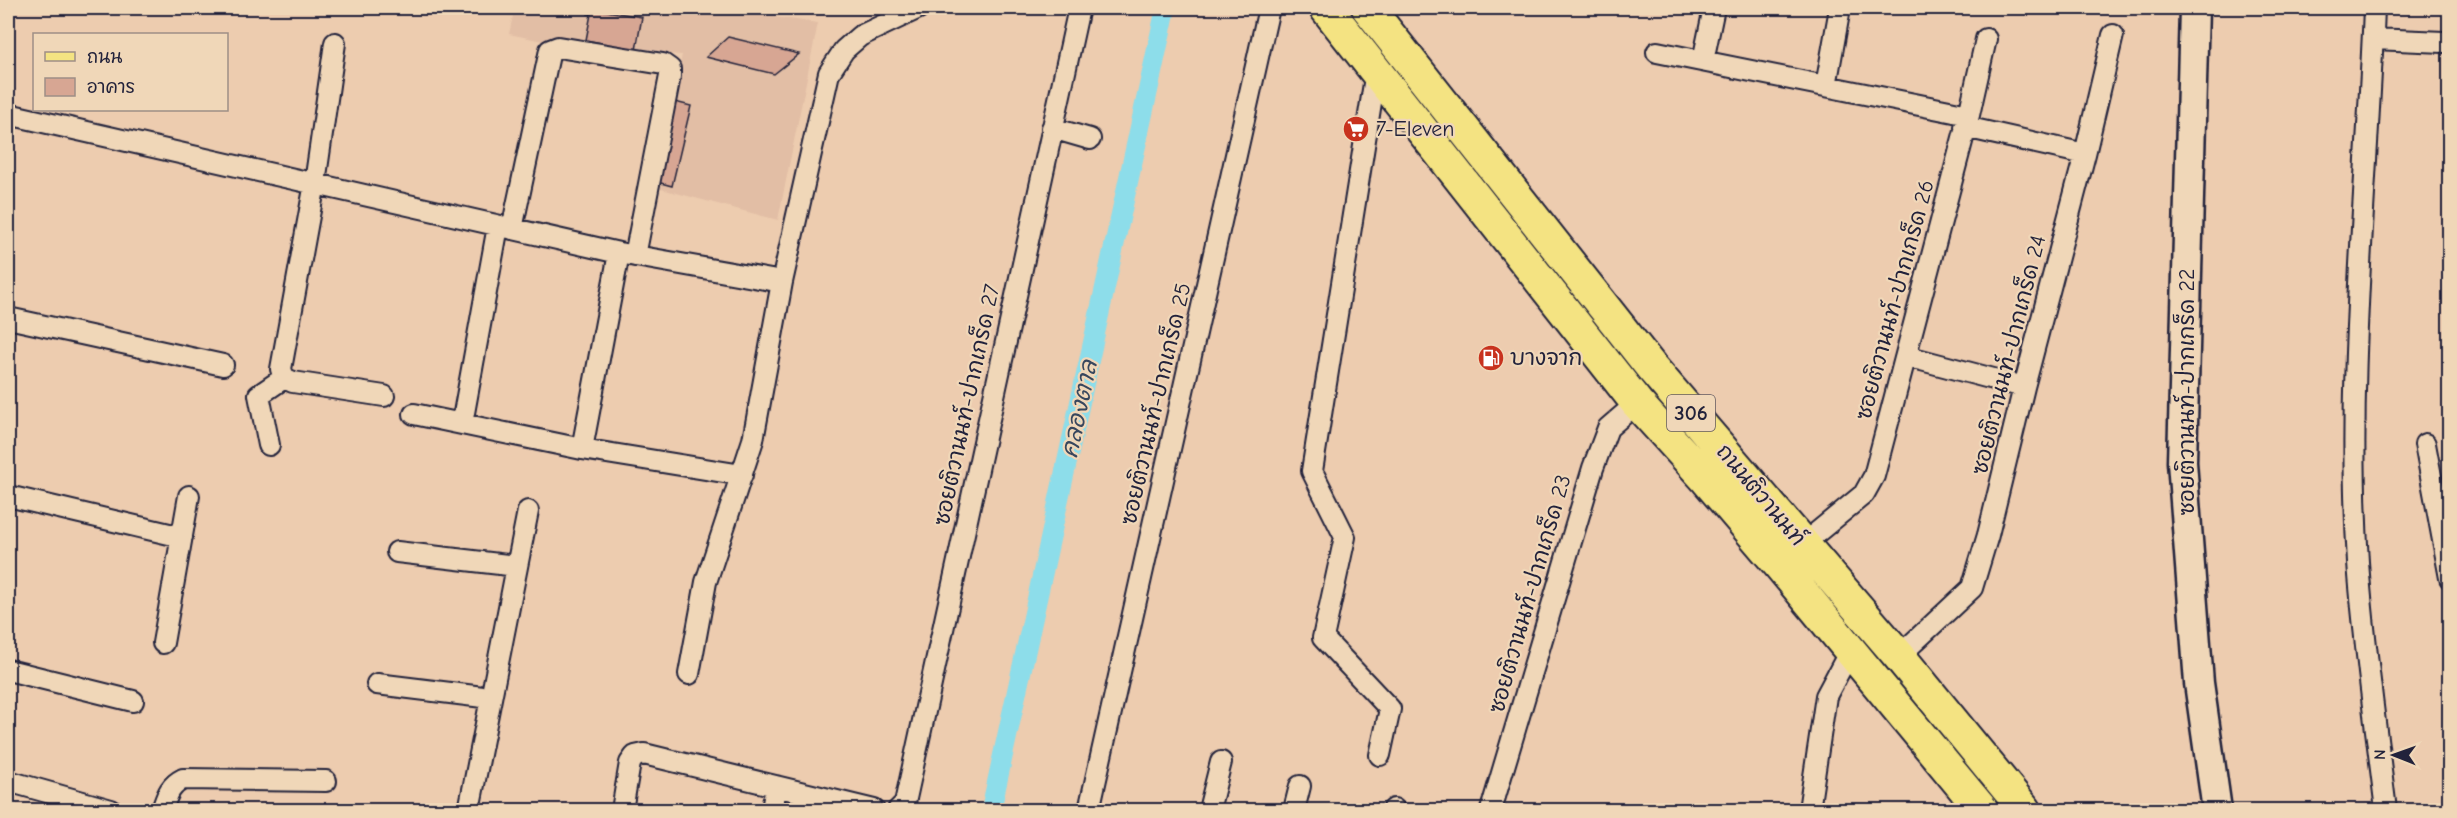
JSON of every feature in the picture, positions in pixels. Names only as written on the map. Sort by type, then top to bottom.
[{"type":"main road","name":"ถนนติวานนท์","points":[[1326,8],[1637,403],[1707,480],[1982,810]]},
{"type":"main road","name":"ถนนติวานนท์","points":[[1368,8],[1652,368],[1899,656],[2025,810]]},
{"type":"street","points":[[689,674],[706,582],[753,440],[783,282],[829,74],[844,50],[860,36],[919,8]]},
{"type":"street","name":"ซอยติวานนท์-ปากเกร็ด 27","points":[[898,810],[905,803],[1078,8]]},
{"type":"street","name":"ซอยติวานนท์-ปากเกร็ด 25","points":[[1089,810],[1269,8]]},
{"type":"street","points":[[1703,61],[1714,8]]},
{"type":"street","points":[[1826,86],[1839,8]]},
{"type":"street","name":"ซอยติวานนท์-ปากเกร็ด 22","points":[[2194,8],[2182,462],[2199,683],[2217,810]]},
{"type":"street","points":[[2374,8],[2357,354],[2355,459],[2358,562],[2385,810]]},
{"type":"street","name":"ซอยติวานนท์-ปากเกร็ด 24","points":[[1899,656],[1972,588],[1988,535],[2113,35]]},
{"type":"street","name":"ซอยติวานนท์-ปากเกร็ด 26","points":[[1803,544],[1863,494],[1874,476],[1967,121],[1986,39]]},
{"type":"street","points":[[2373,39],[2444,42]]},
{"type":"street","points":[[335,43],[315,183],[281,369],[284,378],[293,382],[384,396]]},
{"type":"street","points":[[462,424],[505,227],[550,50],[558,47],[663,64],[670,69],[670,76],[582,449]]},
{"type":"street","points":[[1657,52],[1826,86],[1967,121],[2085,154]]},
{"type":"street","points":[[1376,71],[1312,471],[1345,537],[1323,638],[1390,709],[1380,755]]},
{"type":"street","points":[[8,114],[627,255],[783,282]]},
{"type":"street","points":[[1052,128],[1089,139]]},
{"type":"street","points":[[8,318],[223,365]]},
{"type":"street","points":[[1906,356],[2024,387]]},
{"type":"street","points":[[269,446],[259,395],[284,378]]},
{"type":"street","name":"ซอยติวานนท์-ปากเกร็ด 23","points":[[1491,810],[1593,468],[1608,428],[1637,403]]},
{"type":"street","points":[[414,414],[582,449],[742,475]]},
{"type":"street","points":[[2425,444],[2450,578]]},
{"type":"street","points":[[8,496],[182,537]]},
{"type":"street","points":[[163,643],[189,496]]},
{"type":"street","points":[[469,810],[528,511]]},
{"type":"street","points":[[398,552],[517,566]]},
{"type":"street","points":[[1809,810],[1826,696],[1850,651]]},
{"type":"street","points":[[8,670],[133,701]]},
{"type":"street","points":[[377,684],[491,698]]},
{"type":"street","points":[[622,810],[630,763],[635,756],[644,754],[874,810]]},
{"type":"street","points":[[1209,810],[1221,762]]},
{"type":"street","points":[[162,810],[174,783],[183,779],[327,781]]},
{"type":"street","points":[[8,782],[111,810]]},
{"type":"street","points":[[772,810],[776,786]]},
{"type":"street","points":[[1294,810],[1300,786]]},
{"type":"shaded area","points":[[509,8],[706,8],[818,23],[778,220],[654,187],[682,55],[572,47],[509,34],[513,16],[507,15]]},
{"type":"building","points":[[589,8],[642,17],[636,50],[586,40],[591,14],[588,14]]},
{"type":"building","points":[[728,37],[799,54],[774,74],[706,57]]},
{"type":"building","points":[[675,102],[691,106],[672,186],[657,182]]},
{"type":"waterway","name":"คลองตาล","points":[[991,810],[1166,8]]},
{"type":"place","name":"7-Eleven","points":[[1356,129]]},
{"type":"place","name":"บางจาก","points":[[1491,358]]}]
